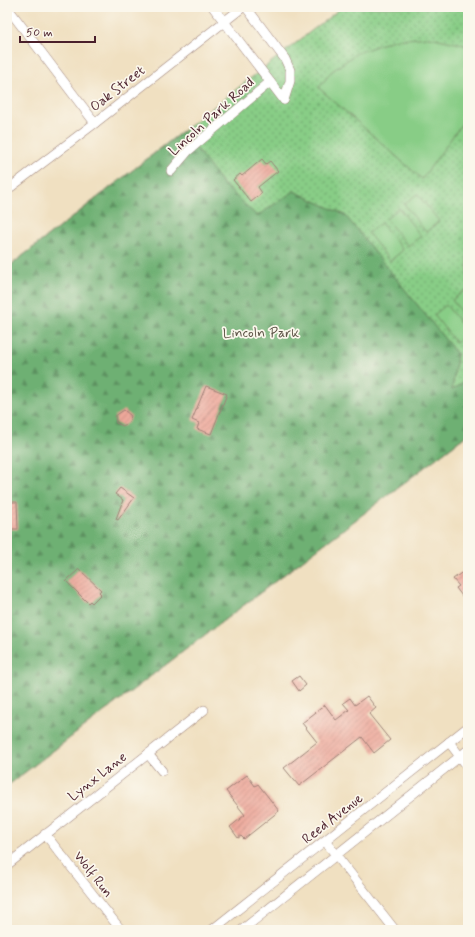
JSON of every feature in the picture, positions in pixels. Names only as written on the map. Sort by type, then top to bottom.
[{"type":"street","points":[[7,7],[95,123]]},
{"type":"street","points":[[213,7],[284,100],[290,81],[290,70],[285,59],[246,7]]},
{"type":"street","name":"Oak Street","points":[[7,190],[243,7]]},
{"type":"street","name":"Lincoln Park Road","points":[[171,171],[188,151],[270,82]]},
{"type":"street","name":"Lynx Lane","points":[[7,865],[204,710]]},
{"type":"street","name":"Reed Avenue","points":[[212,930],[468,727]]},
{"type":"street","points":[[449,742],[468,767]]},
{"type":"street","points":[[242,930],[468,750]]},
{"type":"street","points":[[148,754],[162,771]]},
{"type":"street","name":"Wolf Run","points":[[46,834],[121,930]]},
{"type":"street","points":[[325,841],[395,930]]},
{"type":"green space","name":"Lincoln Park","points":[[342,7],[468,7],[468,434],[7,786],[7,268]]},
{"type":"green space","points":[[430,37],[468,47],[468,115],[422,179],[319,88],[331,72],[357,53],[393,40]]},
{"type":"green space","name":"Lincoln Park","points":[[183,131],[222,183],[257,216],[294,191],[345,215],[457,354],[452,390],[468,379],[468,434],[7,786],[7,268]]},
{"type":"green space","points":[[417,194],[439,221],[426,232],[404,204]]},
{"type":"green space","points":[[399,208],[421,236],[408,246],[386,219]]},
{"type":"green space","points":[[381,223],[403,250],[390,261],[368,233]]},
{"type":"green space","points":[[465,290],[468,294],[468,321],[452,300]]},
{"type":"green space","points":[[446,305],[468,332],[456,343],[434,315]]},
{"type":"building","points":[[262,159],[266,164],[270,161],[278,171],[258,187],[262,193],[251,202],[233,180],[240,174],[242,176]]},
{"type":"building","points":[[206,386],[227,394],[211,434],[197,429],[199,423],[192,420]]},
{"type":"building","points":[[124,410],[131,416],[129,422],[123,426],[116,423],[115,416]]},
{"type":"building","points":[[120,488],[134,498],[118,520],[116,519],[123,500],[115,494]]},
{"type":"building","points":[[7,502],[17,502],[18,529],[7,529]]},
{"type":"building","points":[[468,568],[468,604],[456,588],[459,586],[453,579]]},
{"type":"building","points":[[79,569],[101,590],[99,592],[101,594],[92,603],[90,601],[88,603],[66,581]]},
{"type":"building","points":[[299,676],[306,685],[299,691],[292,681]]},
{"type":"building","points":[[367,696],[376,708],[369,714],[390,740],[374,753],[362,737],[299,786],[284,768],[317,742],[302,723],[325,705],[336,720],[349,710],[343,703],[350,698],[355,705]]},
{"type":"building","points":[[247,775],[255,786],[258,784],[279,811],[244,839],[241,836],[238,838],[230,827],[245,815],[226,791]]}]
